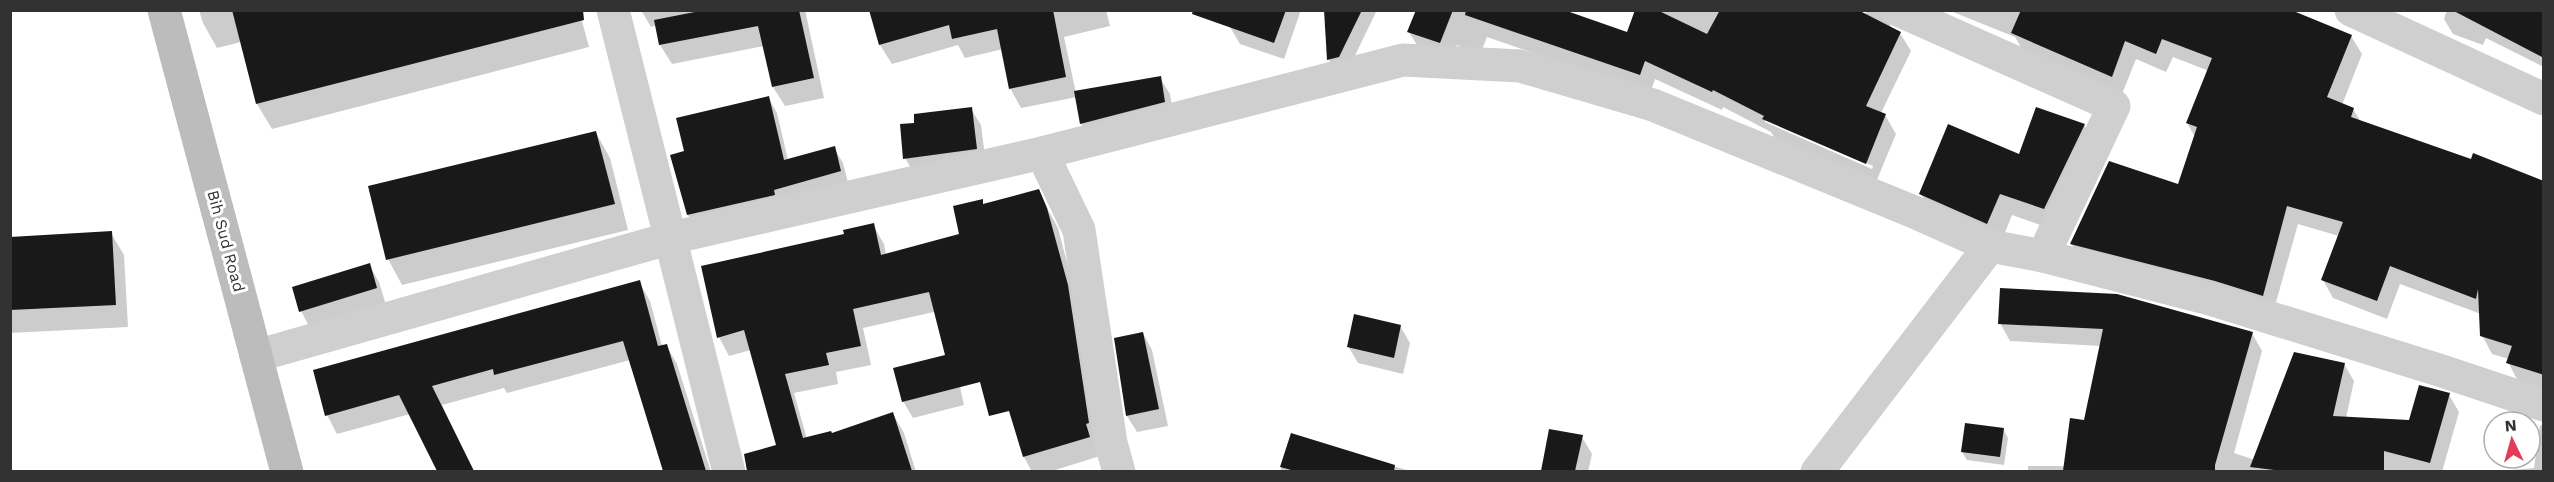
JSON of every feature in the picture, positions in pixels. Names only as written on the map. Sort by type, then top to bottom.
[{"type":"main road","name":"Bih Sud Road","points":[[164,10],[287,471]]},
{"type":"street","points":[[613,10],[729,471]]},
{"type":"street","points":[[1899,10],[2114,106],[2043,256]]},
{"type":"street","points":[[2351,10],[2544,99]]},
{"type":"street","points":[[256,356],[671,238],[1042,153],[1403,60],[1520,66],[1653,105],[1914,212],[1989,246],[2043,256],[2210,299],[2544,405]]},
{"type":"street","points":[[1042,153],[1079,230],[1111,443],[1119,471]]},
{"type":"street","points":[[1817,471],[1989,246]]},
{"type":"building","points":[[232,10],[583,10],[584,20],[256,104]]},
{"type":"building","points":[[705,10],[799,10],[814,78],[772,87],[758,26],[659,45],[654,20]]},
{"type":"building","points":[[869,10],[1053,10],[1066,77],[1009,89],[997,29],[952,39],[949,25],[879,45]]},
{"type":"building","points":[[1193,10],[1286,10],[1274,43],[1192,14]]},
{"type":"building","points":[[1324,10],[1362,10],[1339,57],[1327,60]]},
{"type":"building","points":[[1416,10],[1453,10],[1440,43],[1407,32]]},
{"type":"building","points":[[1466,10],[1564,10],[1627,32],[1635,10],[1657,10],[1707,34],[1720,10],[1858,10],[1901,32],[1866,106],[1886,114],[1866,164],[1762,119],[1764,116],[1713,90],[1712,92],[1645,61],[1640,75],[1465,15]]},
{"type":"building","points":[[2021,10],[2291,10],[2352,35],[2327,97],[2354,108],[2351,117],[2471,159],[2473,153],[2544,181],[2544,375],[2506,363],[2512,346],[2480,336],[2478,289],[2476,299],[2390,266],[2377,301],[2321,280],[2343,222],[2287,206],[2263,296],[2215,281],[2070,244],[2109,161],[2178,184],[2197,127],[2186,123],[2212,58],[2162,39],[2156,54],[2125,41],[2112,77],[2011,33]]},
{"type":"building","points":[[2452,10],[2544,10],[2544,58]]},
{"type":"building","points":[[1161,76],[1165,102],[1080,124],[1074,91]]},
{"type":"building","points":[[769,96],[784,160],[835,146],[841,171],[774,190],[775,195],[687,215],[670,155],[684,151],[676,118]]},
{"type":"building","points":[[972,107],[977,149],[903,159],[900,124],[914,123],[914,114]]},
{"type":"building","points":[[2036,107],[2085,124],[2044,209],[2000,194],[1987,224],[1919,194],[1948,124],[2019,154]]},
{"type":"building","points":[[596,131],[615,204],[386,260],[368,186]]},
{"type":"building","points":[[1039,189],[1047,208],[1068,285],[1089,423],[1086,424],[1090,437],[1023,457],[1009,411],[989,416],[980,382],[902,402],[893,368],[945,355],[929,292],[853,309],[861,346],[826,353],[829,365],[785,374],[803,438],[831,431],[832,433],[893,412],[912,471],[747,471],[744,454],[776,445],[744,330],[717,338],[701,266],[844,234],[843,230],[874,223],[881,255],[959,234],[953,206],[983,199],[983,204]]},
{"type":"building","points":[[112,231],[116,305],[10,310],[10,237]]},
{"type":"building","points":[[370,263],[377,288],[299,312],[292,287]]},
{"type":"building","points":[[640,280],[658,346],[667,344],[706,471],[663,471],[623,341],[494,375],[493,369],[432,386],[474,471],[437,471],[399,395],[325,416],[313,370]]},
{"type":"building","points":[[2000,288],[2117,294],[2253,332],[2215,471],[2063,471],[2070,418],[2084,420],[2103,329],[1998,324]]},
{"type":"building","points":[[1354,314],[1401,325],[1394,358],[1347,347]]},
{"type":"building","points":[[1143,332],[1159,409],[1126,416],[1114,338]]},
{"type":"building","points":[[2294,352],[2345,363],[2333,416],[2409,420],[2419,385],[2450,393],[2430,463],[2384,451],[2384,471],[2282,471],[2250,467]]},
{"type":"building","points":[[1965,423],[2004,428],[2000,457],[1961,452]]},
{"type":"building","points":[[1549,429],[1583,435],[1575,471],[1541,471]]},
{"type":"building","points":[[1291,433],[1395,465],[1394,471],[1295,471],[1280,467]]}]
